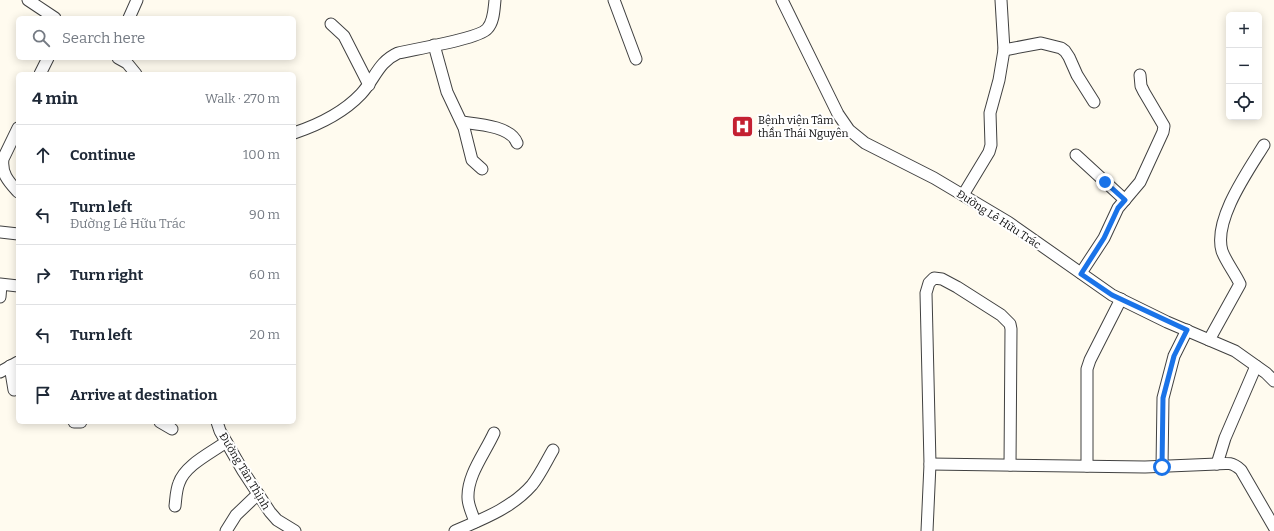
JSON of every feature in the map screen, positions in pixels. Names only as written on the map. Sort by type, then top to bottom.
[{"type":"street","points":[[28,0],[52,16]]},
{"type":"street","points":[[130,16],[137,0]]},
{"type":"street","points":[[296,132],[323,121],[342,110],[360,95],[385,61],[391,56],[398,53],[473,37],[487,30],[492,21],[495,0]]},
{"type":"street","points":[[614,0],[636,59]]},
{"type":"street","name":"Đường Lê Hữu Trác","points":[[782,0],[838,114],[849,130],[865,143],[934,178],[1008,222],[1120,300],[1235,351],[1274,381]]},
{"type":"street","points":[[963,195],[989,152],[991,145],[990,113],[999,80],[1004,50],[1001,0]]},
{"type":"street","points":[[331,24],[344,36],[368,85]]},
{"type":"street","points":[[1004,50],[1041,43],[1061,48],[1069,57],[1076,75],[1094,102]]},
{"type":"street","points":[[434,45],[447,92],[462,122],[472,160],[482,169]]},
{"type":"street","points":[[41,72],[47,60]]},
{"type":"street","points":[[122,60],[127,63],[134,72]]},
{"type":"street","points":[[1081,274],[1104,238],[1118,208],[1140,182],[1163,132],[1164,126],[1144,92],[1140,75]]},
{"type":"street","points":[[462,122],[479,124],[508,132],[516,138],[518,143]]},
{"type":"street","points":[[16,132],[3,159],[2,165],[6,179],[16,189]]},
{"type":"street","points":[[1209,340],[1240,284],[1222,252],[1220,241],[1228,206],[1264,145]]},
{"type":"street","points":[[1076,155],[1125,200]]},
{"type":"street","points":[[0,232],[16,234]]},
{"type":"street","points":[[926,531],[930,464],[926,292],[929,283],[934,278],[942,279],[957,287],[1000,315],[1010,324],[1010,465]]},
{"type":"street","points":[[0,297],[0,285],[16,286]]},
{"type":"street","points":[[1087,466],[1087,369],[1120,300]]},
{"type":"street","points":[[1162,467],[1163,398],[1174,356],[1187,330]]},
{"type":"street","points":[[0,372],[14,364],[14,390]]},
{"type":"street","points":[[1217,464],[1225,438],[1256,366]]},
{"type":"street","points":[[163,424],[172,429]]},
{"type":"street","name":"Đường Tân Thịnh","points":[[218,424],[226,442],[270,512],[277,520],[295,531]]},
{"type":"street","points":[[475,522],[468,500],[468,487],[494,433]]},
{"type":"street","points":[[175,506],[179,483],[184,472],[226,442]]},
{"type":"street","points":[[455,531],[497,512],[519,498],[533,484],[553,450]]},
{"type":"street","points":[[930,464],[1162,467],[1228,462],[1232,463],[1240,470],[1274,527]]},
{"type":"street","points":[[226,531],[236,515],[258,494]]},
{"type":"place","name":"Bệnh viện Tâm thần Thái Nguyên","points":[[743,126]]},
{"type":"route","points":[[1105,182],[1125,200],[1111,219],[1104,238],[1081,274],[1112,295],[1167,322],[1187,330],[1174,356],[1163,398],[1162,467]]}]
